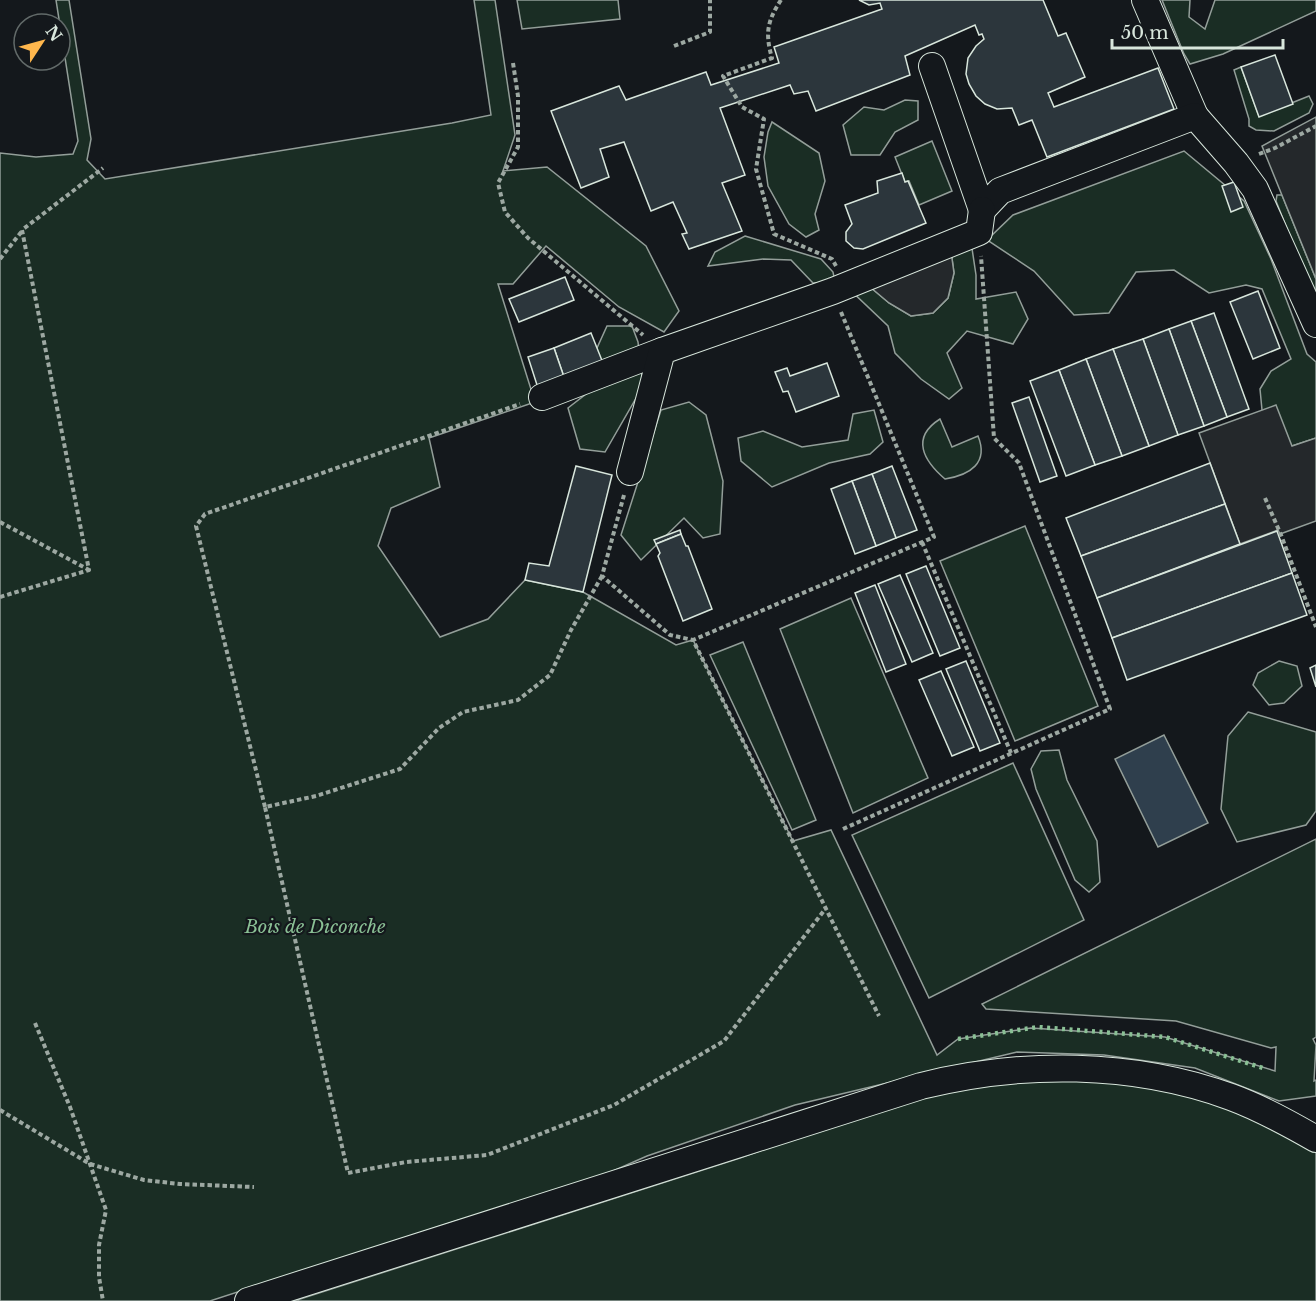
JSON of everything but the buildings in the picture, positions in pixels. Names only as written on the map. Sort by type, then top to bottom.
[{"type":"street","points":[[1145,0],[1195,116],[1236,163],[1255,189],[1316,324]]},
{"type":"street","points":[[932,66],[981,221]]},
{"type":"street","points":[[542,397],[662,351],[840,289],[981,221],[1000,191],[1195,116]]},
{"type":"street","points":[[630,472],[662,351]]},
{"type":"street","points":[[248,1301],[921,1086],[963,1075],[1017,1069],[1064,1068],[1166,1078],[1230,1096],[1316,1139]]},
{"type":"street","points":[[1288,1123],[1316,1116]]},
{"type":"path","points":[[675,46],[710,32],[710,0]]},
{"type":"path","points":[[602,576],[670,634],[693,640],[934,537],[840,289],[832,259],[774,234],[756,169],[764,119],[742,107],[723,76],[772,58],[768,45],[770,17],[781,0]]},
{"type":"path","points":[[513,63],[518,96],[518,147],[498,183],[505,212],[528,238],[662,351]]},
{"type":"path","points":[[1236,163],[1275,148],[1316,126]]},
{"type":"path","points":[[0,259],[22,230],[103,168]]},
{"type":"path","points":[[843,829],[1110,709],[1019,463],[994,438],[981,221]]},
{"type":"path","points":[[22,230],[89,570]]},
{"type":"path","points":[[542,397],[205,514],[196,526],[265,807],[348,1173],[406,1162],[487,1155],[614,1105],[724,1041],[826,909]]},
{"type":"path","points":[[265,807],[316,796],[400,769],[439,728],[463,711],[518,700],[550,675],[571,630],[602,576],[630,472]]},
{"type":"path","points":[[1264,498],[1281,535],[1316,627]]},
{"type":"path","points":[[0,522],[89,570]]},
{"type":"path","points":[[922,542],[1011,753]]},
{"type":"path","points":[[0,597],[89,570]]},
{"type":"path","points":[[693,640],[879,1016]]},
{"type":"path","points":[[35,1023],[70,1107],[106,1210],[99,1245],[99,1278],[103,1301]]},
{"type":"path","points":[[0,1110],[90,1164],[144,1180],[254,1187]]},
{"type":"green space","name":"Bois de Diconche","points":[[56,0],[69,0],[71,12],[58,12]]},
{"type":"green space","name":"Bois de Diconche","points":[[474,0],[495,0],[515,135],[503,171],[547,167],[646,246],[679,311],[664,332],[619,307],[546,246],[513,284],[498,284],[535,402],[429,438],[440,487],[391,508],[378,546],[440,637],[488,619],[525,580],[583,592],[676,645],[693,640],[793,841],[831,830],[937,1055],[958,1039],[1031,1028],[1165,1037],[1275,1071],[1276,1047],[1271,1048],[1176,1021],[986,1009],[982,1004],[1316,839],[1316,1037],[1313,1039],[1316,1045],[1314,1081],[1316,1080],[1316,1096],[1279,1101],[1195,1068],[1104,1055],[1017,1052],[795,1105],[647,1156],[552,1198],[459,1220],[210,1301],[0,1301],[0,153],[36,157],[73,154],[78,141],[67,72],[72,72],[72,19],[91,139],[87,160],[105,179],[491,115]]},
{"type":"green space","points":[[517,0],[618,0],[620,19],[522,29]]},
{"type":"green space","points":[[1162,0],[1190,0],[1189,17],[1205,29],[1215,0],[1316,0],[1316,11],[1223,54],[1190,64]]},
{"type":"green space","points":[[1241,67],[1259,116],[1309,96],[1313,104],[1309,113],[1274,131],[1256,130],[1249,126],[1249,119],[1234,70]]},
{"type":"green space","points":[[905,100],[918,101],[918,120],[895,132],[880,155],[851,155],[843,125],[864,107],[884,110]]},
{"type":"green space","points":[[772,122],[819,153],[825,181],[815,214],[819,230],[806,237],[789,224],[768,186],[764,157]]},
{"type":"green space","points":[[932,141],[952,191],[919,205],[909,181],[905,182],[895,157]]},
{"type":"green space","points":[[1184,151],[1244,201],[1271,259],[1307,354],[1316,362],[1316,438],[1292,446],[1262,410],[1260,389],[1271,371],[1291,359],[1262,289],[1246,285],[1209,293],[1174,270],[1136,272],[1109,313],[1074,315],[1034,271],[987,240],[1013,215]]},
{"type":"green space","points":[[1277,195],[1282,195],[1316,279],[1316,302],[1276,201]]},
{"type":"green space","points":[[970,235],[976,275],[976,299],[1016,292],[1028,319],[1013,344],[967,331],[947,353],[962,388],[949,399],[921,379],[895,353],[888,326],[846,286],[870,287],[889,303],[911,316],[933,313],[948,298],[954,273],[950,244]]},
{"type":"green space","points":[[745,236],[821,259],[833,272],[835,282],[813,283],[791,260],[763,259],[708,266],[715,252]]},
{"type":"green space","points":[[607,326],[632,326],[638,342],[643,386],[605,452],[580,449],[568,408],[595,387],[597,348]]},
{"type":"green space","points":[[689,402],[706,415],[723,481],[720,534],[703,538],[684,518],[641,560],[621,535],[661,410]]},
{"type":"green space","points":[[874,410],[883,442],[870,454],[829,463],[772,487],[741,461],[738,438],[763,431],[802,447],[848,440],[853,414]]},
{"type":"green space","points":[[940,419],[952,447],[978,436],[981,445],[981,454],[975,466],[969,471],[945,479],[931,465],[923,449],[925,434]]},
{"type":"green space","points":[[1025,526],[1098,706],[1015,741],[940,561]]},
{"type":"green space","points":[[851,598],[928,778],[853,813],[780,629]]},
{"type":"green space","points":[[743,642],[816,820],[792,830],[710,655]]},
{"type":"green space","points":[[1279,661],[1297,666],[1302,686],[1284,703],[1269,705],[1253,685],[1258,673]]},
{"type":"green space","points":[[1248,712],[1316,732],[1316,811],[1306,825],[1237,842],[1221,809],[1228,736]]},
{"type":"green space","points":[[1059,750],[1067,780],[1097,841],[1100,882],[1089,892],[1075,880],[1036,789],[1031,769],[1041,751]]},
{"type":"green space","points":[[1013,763],[1084,920],[929,998],[852,835]]},
{"type":"green space","points":[[985,1079],[1154,1083],[1258,1116],[1316,1150],[1316,1301],[294,1301],[740,1158],[900,1101]]},
{"type":"shaded area","points":[[1316,117],[1316,279],[1262,146]]},
{"type":"shaded area","points":[[950,244],[954,273],[948,298],[933,313],[911,316],[889,303],[870,287]]},
{"type":"shaded area","points":[[1276,405],[1292,446],[1316,438],[1316,521],[1280,534],[1278,530],[1240,544],[1199,433]]},
{"type":"water","points":[[1164,735],[1208,823],[1158,847],[1115,759]]},
{"type":"hedge","points":[[958,1039],[1038,1027],[1165,1037],[1266,1069]]}]
